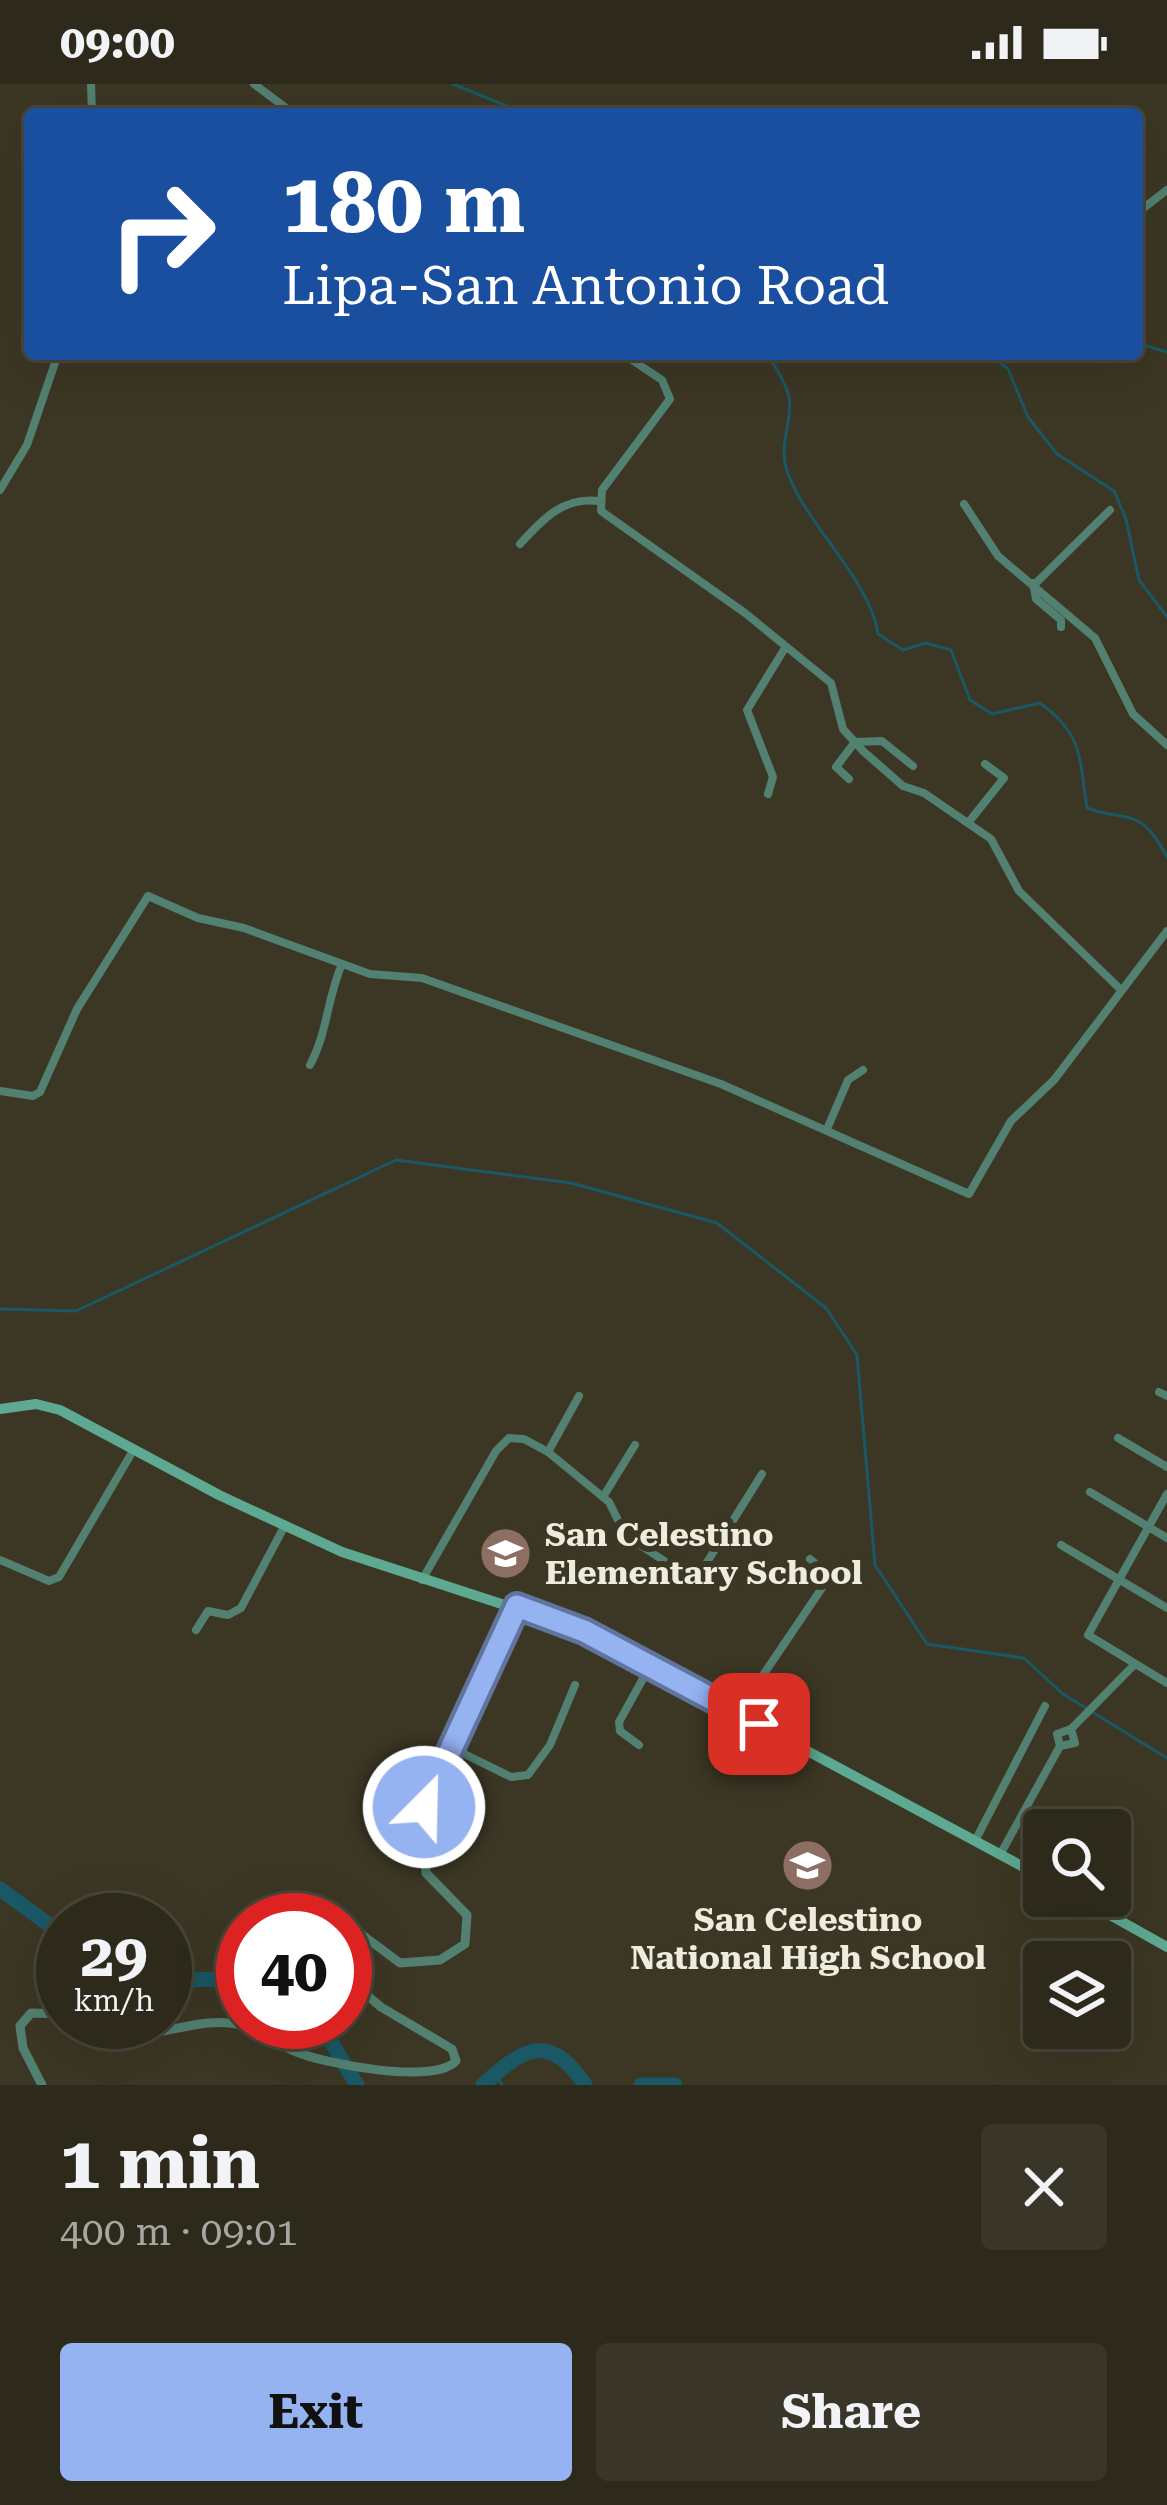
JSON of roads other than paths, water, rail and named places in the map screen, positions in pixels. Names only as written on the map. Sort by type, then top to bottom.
[{"type":"main road","points":[[0,1408],[47,1405],[284,1527],[421,1582],[517,1606],[577,1628],[1023,1866]]},
{"type":"main road","points":[[1113,1917],[1167,1947]]},
{"type":"street","points":[[254,84],[286,108]]},
{"type":"street","points":[[1143,208],[1167,190]]},
{"type":"street","points":[[0,490],[27,445],[56,360]]},
{"type":"street","points":[[598,501],[670,399],[662,380],[632,360]]},
{"type":"street","points":[[520,544],[554,511],[575,501],[598,501]]},
{"type":"street","points":[[598,501],[608,518],[745,613],[832,683],[843,729],[903,786],[997,845],[1019,891],[1119,988]]},
{"type":"street","points":[[964,504],[998,556],[1095,638],[1133,714],[1167,745]]},
{"type":"street","points":[[1034,583],[1110,510]]},
{"type":"street","points":[[1034,583],[1036,599],[1060,620],[1061,627]]},
{"type":"street","points":[[768,794],[773,777],[747,710],[785,648]]},
{"type":"street","points":[[849,779],[836,767],[856,742],[882,741],[913,766]]},
{"type":"street","points":[[968,823],[1004,778],[986,764]]},
{"type":"street","points":[[0,1091],[40,1092],[77,1010],[148,896],[198,918],[244,928],[370,974],[422,977],[721,1084],[969,1194],[1011,1121],[1054,1080],[1119,988],[1167,931]]},
{"type":"street","points":[[310,1065],[326,1034],[329,996],[342,964]]},
{"type":"street","points":[[827,1129],[848,1080],[862,1070]]},
{"type":"street","points":[[548,1452],[579,1396]]},
{"type":"street","points":[[421,1582],[502,1443],[515,1436],[548,1452],[604,1497],[626,1536],[694,1577],[762,1474]]},
{"type":"street","points":[[1118,1438],[1167,1467]]},
{"type":"street","points":[[604,1497],[635,1445]]},
{"type":"street","points":[[0,1560],[49,1581],[59,1577],[134,1449]]},
{"type":"street","points":[[1090,1492],[1167,1538]]},
{"type":"street","points":[[1167,1494],[1088,1635],[1167,1683]]},
{"type":"street","points":[[196,1630],[208,1611],[228,1615],[241,1608],[284,1527]]},
{"type":"street","points":[[1061,1545],[1167,1608]]},
{"type":"street","points":[[738,1712],[826,1582],[823,1570],[809,1559]]},
{"type":"street","points":[[372,1942],[400,1963],[440,1960],[465,1944],[467,1915],[431,1884],[422,1861],[424,1807],[517,1606]]},
{"type":"street","points":[[639,1745],[620,1731],[619,1722],[650,1666]]},
{"type":"street","points":[[1001,1853],[1060,1746],[1075,1743],[1071,1729],[1133,1666]]},
{"type":"street","points":[[450,1747],[512,1778],[528,1775],[550,1745],[575,1685]]},
{"type":"street","points":[[976,1839],[1045,1706]]},
{"type":"street","points":[[293,2049],[312,2058],[433,2075],[451,2068],[456,2054],[372,2000]]},
{"type":"street","points":[[36,2013],[20,2026],[23,2048],[42,2085]]},
{"type":"waterway","points":[[453,84],[511,108]]},
{"type":"waterway","points":[[1143,345],[1167,352]]},
{"type":"waterway","points":[[771,360],[789,397],[787,471],[808,512],[864,594],[878,634],[903,650],[926,643],[951,650],[970,700],[992,714],[1040,703],[1072,737],[1087,808],[1140,823],[1167,857]]},
{"type":"waterway","points":[[997,360],[1008,369],[1028,417],[1057,454],[1114,491],[1126,519],[1139,580],[1167,617]]},
{"type":"waterway","points":[[0,1309],[76,1311],[396,1160],[571,1183],[717,1223],[826,1308],[857,1355],[875,1565],[927,1644],[1024,1658],[1063,1694],[1167,1758]]},
{"type":"waterway","points":[[0,1889],[36,1915]]},
{"type":"waterway","points":[[192,1980],[216,1979]]},
{"type":"waterway","points":[[335,2049],[357,2085]]},
{"type":"waterway","points":[[483,2085],[511,2062],[536,2051],[560,2057],[585,2085]]},
{"type":"waterway","points":[[495,2073],[502,2085]]},
{"type":"waterway","points":[[641,2085],[675,2085]]},
{"type":"place","name":"San Celestino Elementary School","points":[[506,1553]]},
{"type":"place","name":"San Celestino National High School","points":[[808,1865]]}]
